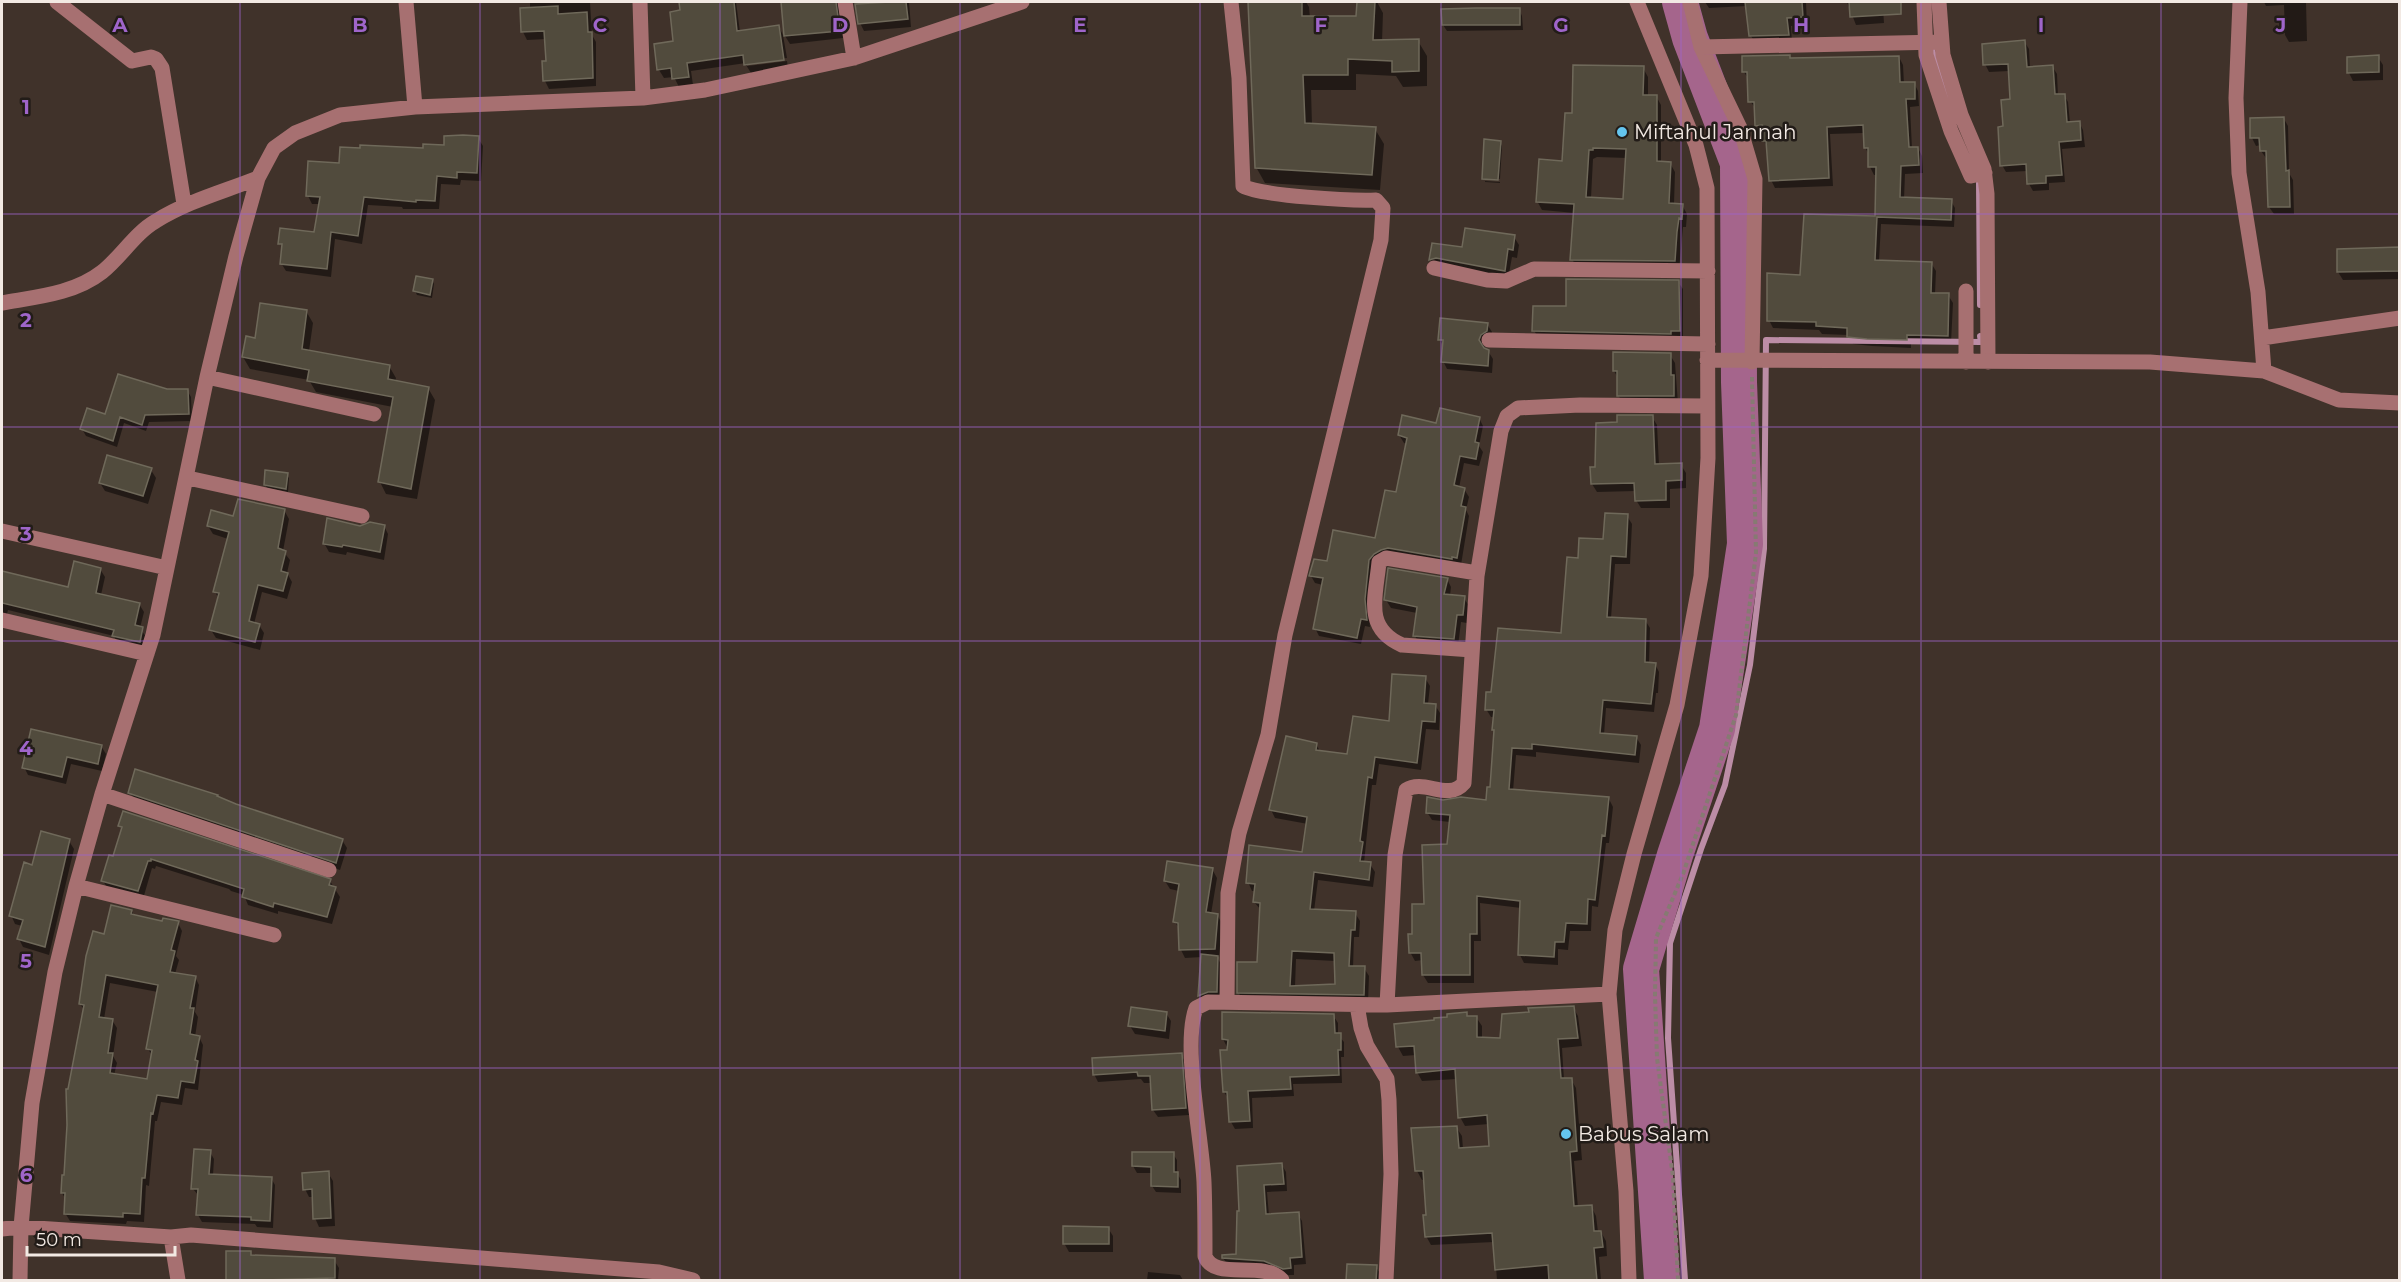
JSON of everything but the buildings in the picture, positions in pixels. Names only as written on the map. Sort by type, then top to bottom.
[{"type":"street","points":[[57,2],[132,61],[150,57],[156,59],[162,68],[184,204]]},
{"type":"street","points":[[406,2],[415,107]]},
{"type":"street","points":[[640,2],[643,98]]},
{"type":"street","points":[[845,2],[854,57]]},
{"type":"street","points":[[21,1281],[21,1227],[33,1103],[55,972],[102,794],[153,635],[188,478],[207,377],[258,178],[274,148],[295,133],[339,115],[415,107],[643,98],[705,90],[854,57],[1016,2]]},
{"type":"street","points":[[1227,1002],[1228,893],[1239,833],[1268,735],[1285,634],[1374,271],[1383,222],[1383,208],[1376,200],[1347,200],[1262,191],[1243,186],[1239,78],[1231,2]]},
{"type":"street","points":[[1629,1281],[1626,1191],[1609,994],[1615,930],[1634,854],[1677,705],[1699,587],[1708,458],[1707,406],[1713,360],[1708,344],[1707,188],[1696,145],[1637,2]]},
{"type":"street","points":[[1690,2],[1701,47],[1740,128],[1755,179],[1758,362]]},
{"type":"street","points":[[1924,2],[1932,43],[1961,115],[1987,194],[1988,355]]},
{"type":"street","points":[[1932,43],[1939,2]]},
{"type":"street","points":[[2240,2],[2236,98],[2239,173],[2259,292],[2264,371]]},
{"type":"street","points":[[1701,47],[1932,43]]},
{"type":"street","points":[[2,303],[60,293],[101,273],[153,223],[184,204],[218,194],[258,178]]},
{"type":"street","points":[[1434,268],[1487,280],[1506,281],[1534,269],[1708,271]]},
{"type":"street","points":[[1966,291],[1966,362]]},
{"type":"street","points":[[2262,338],[2400,318]]},
{"type":"street","points":[[1489,340],[1708,344]]},
{"type":"street","points":[[1713,360],[1966,362],[1988,355],[2150,362],[2264,371],[2339,400],[2400,403]]},
{"type":"street","points":[[207,377],[374,414]]},
{"type":"street","points":[[1387,1005],[1395,855],[1406,790],[1411,786],[1418,786],[1453,792],[1464,783],[1477,573],[1501,431],[1507,416],[1518,408],[1580,405],[1707,406]]},
{"type":"street","points":[[188,478],[362,516]]},
{"type":"street","points":[[2,531],[167,568]]},
{"type":"street","points":[[1472,650],[1402,645],[1383,633],[1374,615],[1379,562],[1386,558],[1477,573]]},
{"type":"street","points":[[2,620],[147,654]]},
{"type":"street","points":[[102,794],[330,870]]},
{"type":"street","points":[[76,886],[274,935]]},
{"type":"street","points":[[1282,1281],[1276,1275],[1264,1270],[1217,1269],[1207,1263],[1204,1182],[1192,1061],[1192,1018],[1196,1008],[1208,1002],[1387,1005],[1609,994]]},
{"type":"street","points":[[1358,1005],[1361,1028],[1368,1046],[1387,1079],[1392,1174],[1386,1281]]},
{"type":"street","points":[[2,1229],[21,1227],[171,1236],[191,1235],[647,1270],[693,1281]]},
{"type":"street","points":[[171,1236],[178,1281]]},
{"type":"path","points":[[1678,1281],[1673,1177],[1657,1058],[1654,995],[1656,938],[1683,874],[1736,715],[1756,554],[1758,362]]},
{"type":"waterway","points":[[1662,1280],[1641,969],[1675,855],[1717,729],[1745,544],[1739,382],[1738,163],[1690,38],[1680,2]]},
{"type":"waterway","points":[[1931,47],[1950,103]]},
{"type":"waterway","points":[[1979,183],[1980,305]]},
{"type":"waterway","points":[[1685,1280],[1668,1038],[1670,943],[1725,785],[1750,665],[1764,549],[1766,340],[1981,342],[1980,336]]},
{"type":"place","name":"Miftahul Jannah","points":[[1622,132]]},
{"type":"place","name":"Babus Salam","points":[[1566,1134]]}]
